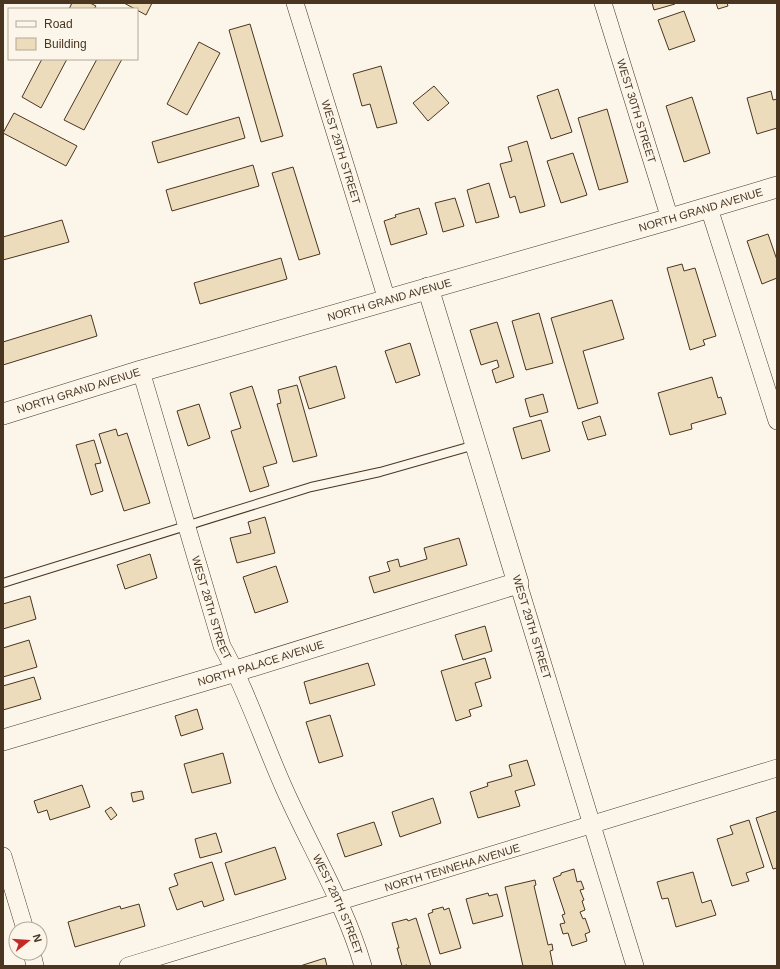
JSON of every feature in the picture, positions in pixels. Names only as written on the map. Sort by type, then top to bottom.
[{"type":"street","name":"WEST 29TH STREET","points":[[295,3],[387,300]]},
{"type":"street","name":"WEST 30TH STREET","points":[[602,3],[670,219]]},
{"type":"street","name":"NORTH GRAND AVENUE","points":[[3,414],[141,371],[709,208],[777,187]]},
{"type":"street","points":[[709,208],[777,421]]},
{"type":"street","name":"WEST 29TH STREET","points":[[428,288],[635,966]]},
{"type":"street","name":"WEST 28TH STREET","points":[[141,371],[222,646],[236,671],[284,788],[338,901],[358,948],[363,966]]},
{"type":"street","name":"NORTH PALACE AVENUE","points":[[3,740],[236,671],[518,583]]},
{"type":"street","name":"NORTH TENNEHA AVENUE","points":[[128,966],[338,901],[592,826],[777,768]]},
{"type":"street","points":[[3,856],[22,921]]},
{"type":"lane","points":[[3,583],[310,487],[380,472],[475,444]]},
{"type":"building","points":[[72,3],[90,3],[96,6],[95,8],[70,8]]},
{"type":"building","points":[[124,3],[152,3],[146,15],[138,11],[138,8],[133,8]]},
{"type":"building","points":[[652,3],[675,3],[675,4],[654,10]]},
{"type":"building","points":[[716,3],[727,3],[728,6],[718,9]]},
{"type":"building","points":[[684,11],[695,41],[669,50],[658,20]]},
{"type":"building","points":[[250,24],[283,136],[261,142],[229,30]]},
{"type":"building","points":[[199,42],[220,53],[187,115],[167,104]]},
{"type":"building","points":[[41,60],[66,60],[41,108],[22,97]]},
{"type":"building","points":[[96,60],[121,60],[84,130],[64,120]]},
{"type":"building","points":[[381,66],[397,123],[377,128],[370,104],[362,106],[353,74]]},
{"type":"building","points":[[434,86],[449,103],[428,121],[413,103]]},
{"type":"building","points":[[558,89],[572,132],[551,139],[537,96]]},
{"type":"building","points":[[771,91],[773,100],[777,99],[777,128],[757,134],[747,98]]},
{"type":"building","points":[[692,97],[710,153],[684,162],[666,106]]},
{"type":"building","points":[[607,109],[628,182],[599,190],[578,118]]},
{"type":"building","points":[[14,113],[77,146],[66,166],[3,133]]},
{"type":"building","points":[[239,117],[245,138],[158,163],[152,142]]},
{"type":"building","points":[[527,141],[545,206],[520,213],[515,196],[510,198],[500,164],[512,161],[508,147]]},
{"type":"building","points":[[573,153],[587,195],[561,203],[547,161]]},
{"type":"building","points":[[253,165],[259,186],[172,211],[166,190]]},
{"type":"building","points":[[293,167],[320,254],[299,260],[272,173]]},
{"type":"building","points":[[489,183],[499,217],[476,223],[467,190]]},
{"type":"building","points":[[455,198],[464,226],[443,232],[435,203]]},
{"type":"building","points":[[419,208],[427,234],[391,245],[384,221],[396,217],[395,215]]},
{"type":"building","points":[[62,220],[69,242],[3,260],[3,237]]},
{"type":"building","points":[[768,234],[777,260],[777,278],[762,284],[747,241]]},
{"type":"building","points":[[281,258],[287,279],[200,304],[194,283]]},
{"type":"building","points":[[682,264],[684,271],[695,268],[716,336],[703,340],[705,345],[690,350],[667,268]]},
{"type":"building","points":[[612,300],[624,339],[583,351],[598,403],[578,409],[551,318]]},
{"type":"building","points":[[539,313],[553,363],[526,370],[512,321]]},
{"type":"building","points":[[91,315],[97,336],[3,365],[3,342]]},
{"type":"building","points":[[497,322],[514,377],[496,383],[492,370],[499,367],[497,360],[481,365],[470,330]]},
{"type":"building","points":[[410,343],[420,375],[396,383],[385,351]]},
{"type":"building","points":[[336,366],[345,398],[309,409],[299,377]]},
{"type":"building","points":[[712,377],[718,398],[721,397],[726,414],[691,424],[692,429],[670,435],[658,393]]},
{"type":"building","points":[[297,385],[317,456],[293,462],[277,404],[281,403],[278,390]]},
{"type":"building","points":[[252,386],[277,463],[263,467],[269,486],[250,492],[231,431],[241,428],[230,393]]},
{"type":"building","points":[[543,394],[548,412],[530,417],[525,399]]},
{"type":"building","points":[[199,404],[210,438],[188,446],[177,411]]},
{"type":"building","points":[[600,416],[606,435],[588,440],[582,422]]},
{"type":"building","points":[[541,420],[550,451],[522,459],[513,428]]},
{"type":"building","points":[[116,429],[118,436],[127,433],[150,503],[124,511],[99,434]]},
{"type":"building","points":[[94,440],[101,463],[95,464],[103,491],[91,495],[76,445]]},
{"type":"building","points":[[265,517],[275,553],[237,563],[230,538],[251,533],[248,522]]},
{"type":"building","points":[[459,538],[467,565],[374,593],[369,577],[390,571],[387,562],[398,559],[400,567],[427,559],[424,548]]},
{"type":"building","points":[[150,554],[157,578],[125,589],[117,565]]},
{"type":"building","points":[[276,566],[288,602],[255,613],[243,577]]},
{"type":"building","points":[[30,596],[36,619],[3,629],[3,604]]},
{"type":"building","points":[[485,626],[492,651],[463,660],[455,635]]},
{"type":"building","points":[[29,640],[37,667],[3,677],[3,648]]},
{"type":"building","points":[[485,658],[491,678],[475,683],[482,706],[469,710],[471,716],[456,721],[441,671]]},
{"type":"building","points":[[368,663],[375,685],[310,704],[304,682]]},
{"type":"building","points":[[34,677],[41,699],[3,710],[3,686]]},
{"type":"building","points":[[197,709],[203,729],[181,736],[175,716]]},
{"type":"building","points":[[330,715],[343,756],[319,763],[306,722]]},
{"type":"building","points":[[223,753],[231,783],[192,793],[184,764]]},
{"type":"building","points":[[527,760],[535,785],[515,791],[520,806],[478,818],[470,792],[488,786],[487,783],[512,776],[509,765]]},
{"type":"building","points":[[82,785],[90,807],[50,820],[47,810],[38,813],[34,801]]},
{"type":"building","points":[[142,791],[144,799],[133,802],[131,793]]},
{"type":"building","points":[[433,798],[441,823],[400,837],[392,812]]},
{"type":"building","points":[[111,807],[117,815],[111,820],[105,811]]},
{"type":"building","points":[[777,811],[777,868],[773,869],[756,818]]},
{"type":"building","points":[[749,820],[764,867],[746,873],[749,881],[732,886],[717,839],[733,834],[730,826]]},
{"type":"building","points":[[374,822],[382,845],[345,857],[337,834]]},
{"type":"building","points":[[216,833],[222,852],[200,858],[195,839]]},
{"type":"building","points":[[275,847],[286,879],[235,895],[225,863]]},
{"type":"building","points":[[212,862],[224,900],[204,907],[202,901],[177,910],[169,888],[178,885],[174,874]]},
{"type":"building","points":[[574,869],[577,882],[581,881],[584,889],[580,890],[584,900],[582,901],[585,910],[580,912],[583,919],[585,918],[590,932],[585,934],[587,941],[572,946],[568,933],[563,934],[560,924],[565,923],[562,915],[565,914],[553,878],[561,875],[561,873]]},
{"type":"building","points":[[693,872],[702,903],[711,900],[716,915],[676,927],[668,898],[662,899],[657,882]]},
{"type":"building","points":[[535,880],[536,885],[534,886],[548,945],[552,944],[553,950],[550,951],[553,966],[523,966],[505,887]]},
{"type":"building","points":[[488,893],[489,896],[497,894],[503,916],[473,924],[466,899]]},
{"type":"building","points":[[139,904],[145,926],[75,947],[68,922],[120,906],[121,909]]},
{"type":"building","points":[[443,907],[444,910],[449,908],[461,948],[440,954],[428,914],[433,912],[432,910]]},
{"type":"building","points":[[416,918],[431,966],[402,966],[392,923],[407,919],[408,921]]},
{"type":"building","points":[[325,958],[327,966],[300,966]]}]
